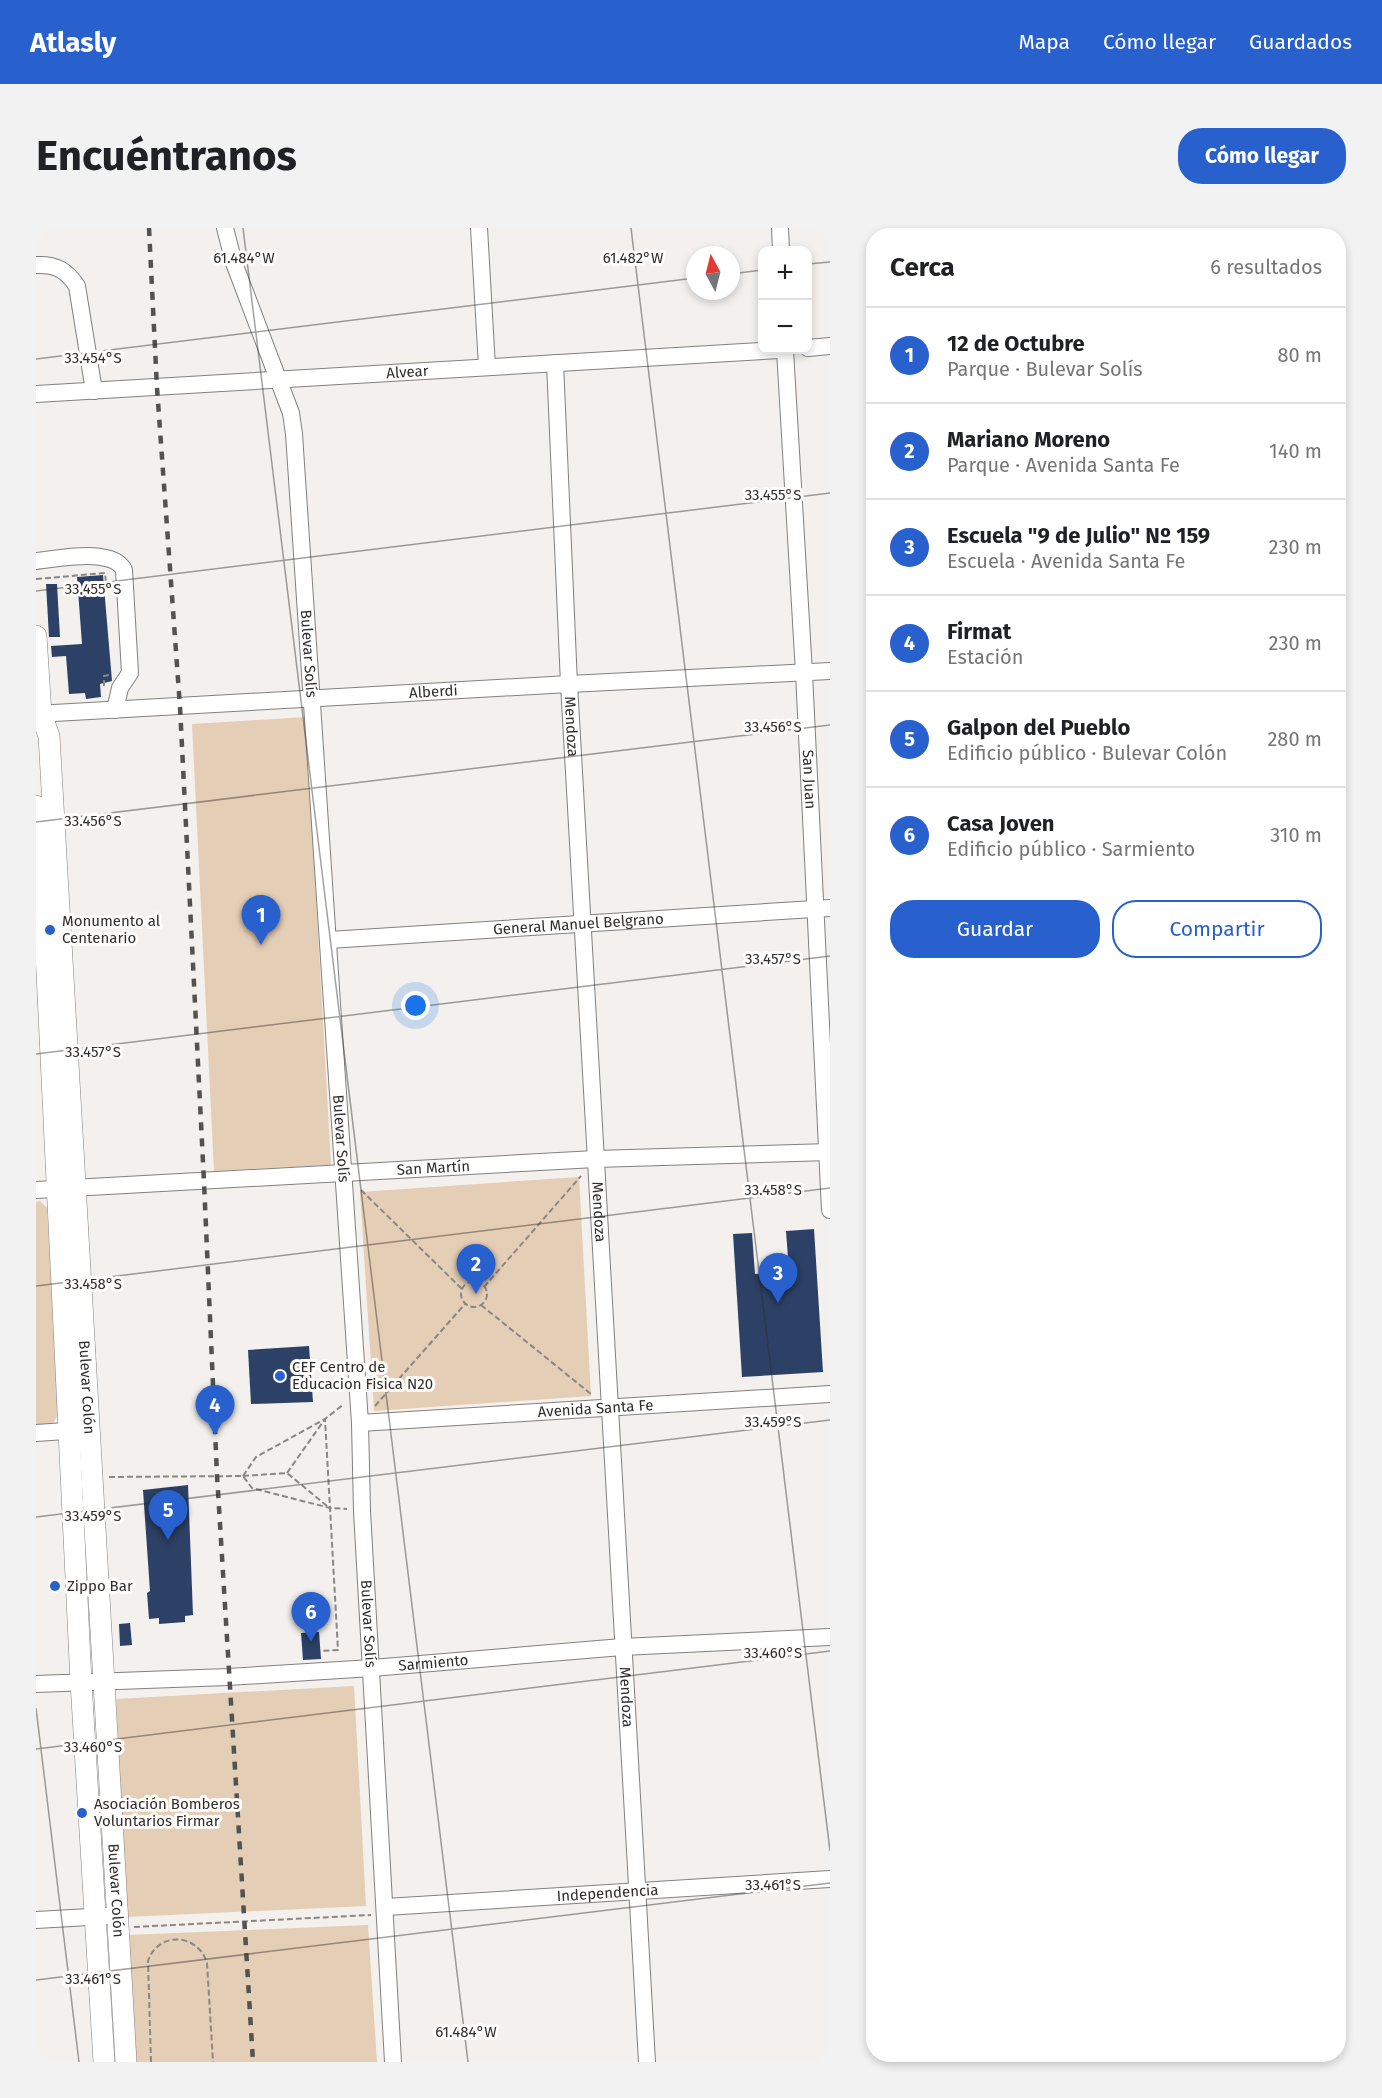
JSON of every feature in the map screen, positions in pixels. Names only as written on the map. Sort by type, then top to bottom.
[{"type":"main road","name":"Bulevar Colón","points":[[36,636],[38,718],[49,736],[48,952]]},
{"type":"main road","name":"Bulevar Colón","points":[[36,806],[66,1189],[79,1430],[81,1682],[104,2062]]},
{"type":"main road","name":"Bulevar Colón","points":[[79,1430],[91,1477],[126,2062]]},
{"type":"street","name":"Bulevar Solís","points":[[225,228],[234,263],[291,413],[294,434],[360,1423],[362,1511],[393,2062]]},
{"type":"street","points":[[478,228],[487,367]]},
{"type":"street","points":[[780,228],[781,246]]},
{"type":"street","points":[[36,264],[56,266],[67,272],[77,286],[94,391]]},
{"type":"street","points":[[812,348],[830,346]]},
{"type":"street","name":"Alvear","points":[[36,394],[758,351]]},
{"type":"street","name":"San Juan","points":[[785,354],[804,673],[823,908],[830,1210]]},
{"type":"street","name":"Mendoza","points":[[555,363],[569,684],[647,2062]]},
{"type":"street","points":[[36,561],[96,556],[121,563],[124,570],[130,674],[120,688],[115,710]]},
{"type":"street","name":"Alberdi","points":[[38,718],[115,710],[830,671]]},
{"type":"street","name":"General Manuel Belgrano","points":[[328,940],[823,908]]},
{"type":"street","name":"San Martín","points":[[36,1190],[595,1160],[828,1152]]},
{"type":"street","name":"Avenida Santa Fe","points":[[360,1423],[830,1394]]},
{"type":"street","points":[[36,1433],[79,1430]]},
{"type":"street","name":"Sarmiento","points":[[36,1684],[228,1677],[372,1668],[622,1647],[830,1637]]},
{"type":"street","name":"Independencia","points":[[386,1910],[830,1879]]},
{"type":"street","points":[[36,1920],[96,1916],[118,1922]]},
{"type":"path","points":[[36,579],[105,573],[106,583]]},
{"type":"path","points":[[104,684],[104,676],[112,675]]},
{"type":"path","points":[[484,1287],[595,1160]]},
{"type":"path","points":[[344,1174],[462,1289]]},
{"type":"path","points":[[468,1282],[477,1282],[484,1287],[487,1297],[481,1305],[473,1308],[465,1304],[461,1297],[462,1289],[468,1282]]},
{"type":"path","points":[[360,1423],[465,1304]]},
{"type":"path","points":[[481,1305],[609,1407]]},
{"type":"path","points":[[243,1476],[256,1457],[325,1419],[358,1393]]},
{"type":"path","points":[[287,1473],[325,1419]]},
{"type":"path","points":[[321,1651],[338,1650],[325,1419]]},
{"type":"path","points":[[91,1477],[243,1476],[287,1473],[330,1508]]},
{"type":"path","points":[[243,1476],[252,1488],[330,1508],[362,1511]]},
{"type":"path","points":[[118,1922],[386,1910]]},
{"type":"path","points":[[151,2062],[148,1961],[150,1954],[162,1943],[177,1939],[189,1941],[196,1946],[202,1951],[207,1963],[213,2062]]},
{"type":"shaded area","points":[[306,717],[331,1165],[214,1171],[192,724]]},
{"type":"shaded area","points":[[579,1177],[591,1396],[374,1411],[360,1192]]},
{"type":"shaded area","points":[[40,1201],[47,1208],[59,1414],[51,1426],[36,1427],[36,1202]]},
{"type":"shaded area","points":[[354,1686],[366,1906],[127,1917],[116,1699]]},
{"type":"shaded area","points":[[368,1925],[377,2062],[134,2062],[127,1935]]},
{"type":"building","points":[[103,575],[112,681],[100,684],[101,697],[86,699],[85,693],[69,694],[66,656],[52,657],[51,646],[82,644],[77,577]]},
{"type":"building","points":[[46,584],[57,584],[60,637],[49,637]]},
{"type":"building","points":[[814,1229],[823,1372],[742,1377],[733,1234],[752,1233],[755,1274],[789,1272],[786,1231]]},
{"type":"building","name":"CEF Centro de Educacion Fisica N20","points":[[309,1346],[313,1402],[251,1404],[248,1350]]},
{"type":"building","points":[[188,1485],[193,1615],[185,1616],[185,1622],[159,1624],[159,1618],[149,1619],[147,1593],[150,1591],[143,1490]]},
{"type":"building","points":[[130,1623],[132,1645],[120,1646],[119,1624]]},
{"type":"building","points":[[319,1632],[321,1659],[303,1660],[301,1633]]},
{"type":"railway","points":[[149,228],[157,388],[180,707],[217,1475],[253,2062]]},
{"type":"place","name":"Monumento al Centenario","points":[[50,930]]},
{"type":"place","name":"12 de Octubre","points":[[261,945]]},
{"type":"place","name":"Mariano Moreno","points":[[476,1294]]},
{"type":"place","name":"Escuela \"9 de Julio\" Nº 159","points":[[778,1303]]},
{"type":"place","name":"CEF Centro de Educacion Fisica N20","points":[[280,1376]]},
{"type":"place","name":"Firmat","points":[[215,1435]]},
{"type":"place","name":"Galpon del Pueblo","points":[[168,1540]]},
{"type":"place","name":"Zippo Bar","points":[[55,1586]]},
{"type":"place","name":"Casa Joven","points":[[311,1642]]},
{"type":"place","name":"Asociación Bomberos Voluntarios Firmar","points":[[82,1813]]}]
